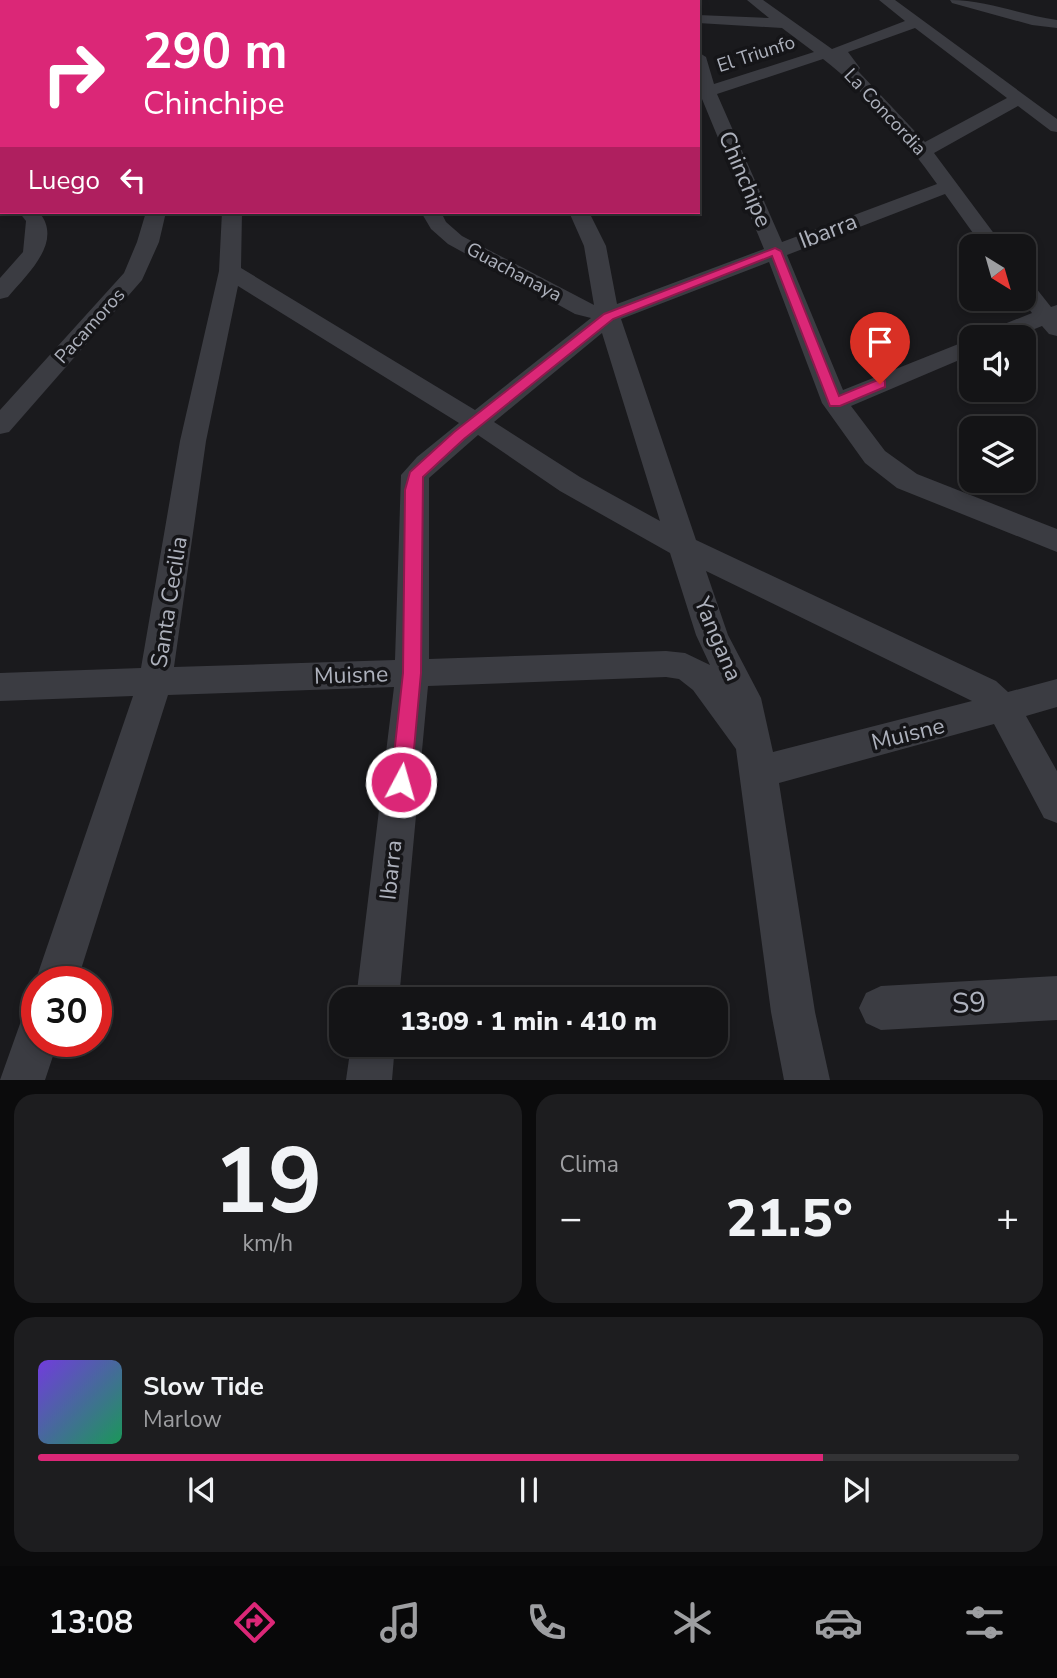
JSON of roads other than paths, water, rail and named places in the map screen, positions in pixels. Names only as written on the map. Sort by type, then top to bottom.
[{"type":"street","name":"La Concordia","points":[[754,0],[850,72],[923,151],[984,234]]},
{"type":"street","points":[[886,0],[1057,127]]},
{"type":"street","points":[[957,0],[1006,14],[1057,24]]},
{"type":"street","points":[[980,25],[1006,14]]},
{"type":"street","points":[[700,19],[789,24]]},
{"type":"street","points":[[850,72],[850,64],[839,50],[918,22]]},
{"type":"street","name":"El Triunfo","points":[[703,93],[827,53]]},
{"type":"street","name":"Chinchipe","points":[[700,71],[703,93],[775,251],[835,403],[875,457],[907,481],[1057,541]]},
{"type":"street","points":[[923,151],[1019,98]]},
{"type":"street","name":"Ibarra","points":[[379,987],[412,673],[415,475],[476,422],[608,316],[949,186]]},
{"type":"street","points":[[0,292],[34,253],[36,221],[31,214]]},
{"type":"street","name":"Pacamoros","points":[[0,426],[134,275],[148,242],[155,214]]},
{"type":"street","name":"Santa Cecilia","points":[[61,966],[155,683],[175,572],[193,441],[230,271],[232,214]]},
{"type":"street","name":"Guachanaya","points":[[432,214],[438,225],[456,240],[583,309],[608,316]]},
{"type":"street","name":"Yangana","points":[[580,214],[595,246],[608,316],[712,635],[744,698],[793,1013],[807,1080]]},
{"type":"street","points":[[230,271],[476,422],[570,484],[684,547],[984,691],[1004,709],[1057,807]]},
{"type":"street","points":[[1033,325],[1053,319],[1036,301]]},
{"type":"street","points":[[835,403],[959,351]]},
{"type":"street","name":"Muisne","points":[[0,687],[666,664],[690,668],[708,682],[755,756],[1004,709],[1057,693]]},
{"type":"street","name":"S9","points":[[881,1008],[1057,998]]},
{"type":"street","points":[[22,1080],[30,1057]]},
{"type":"street","points":[[369,1080],[372,1057]]}]
